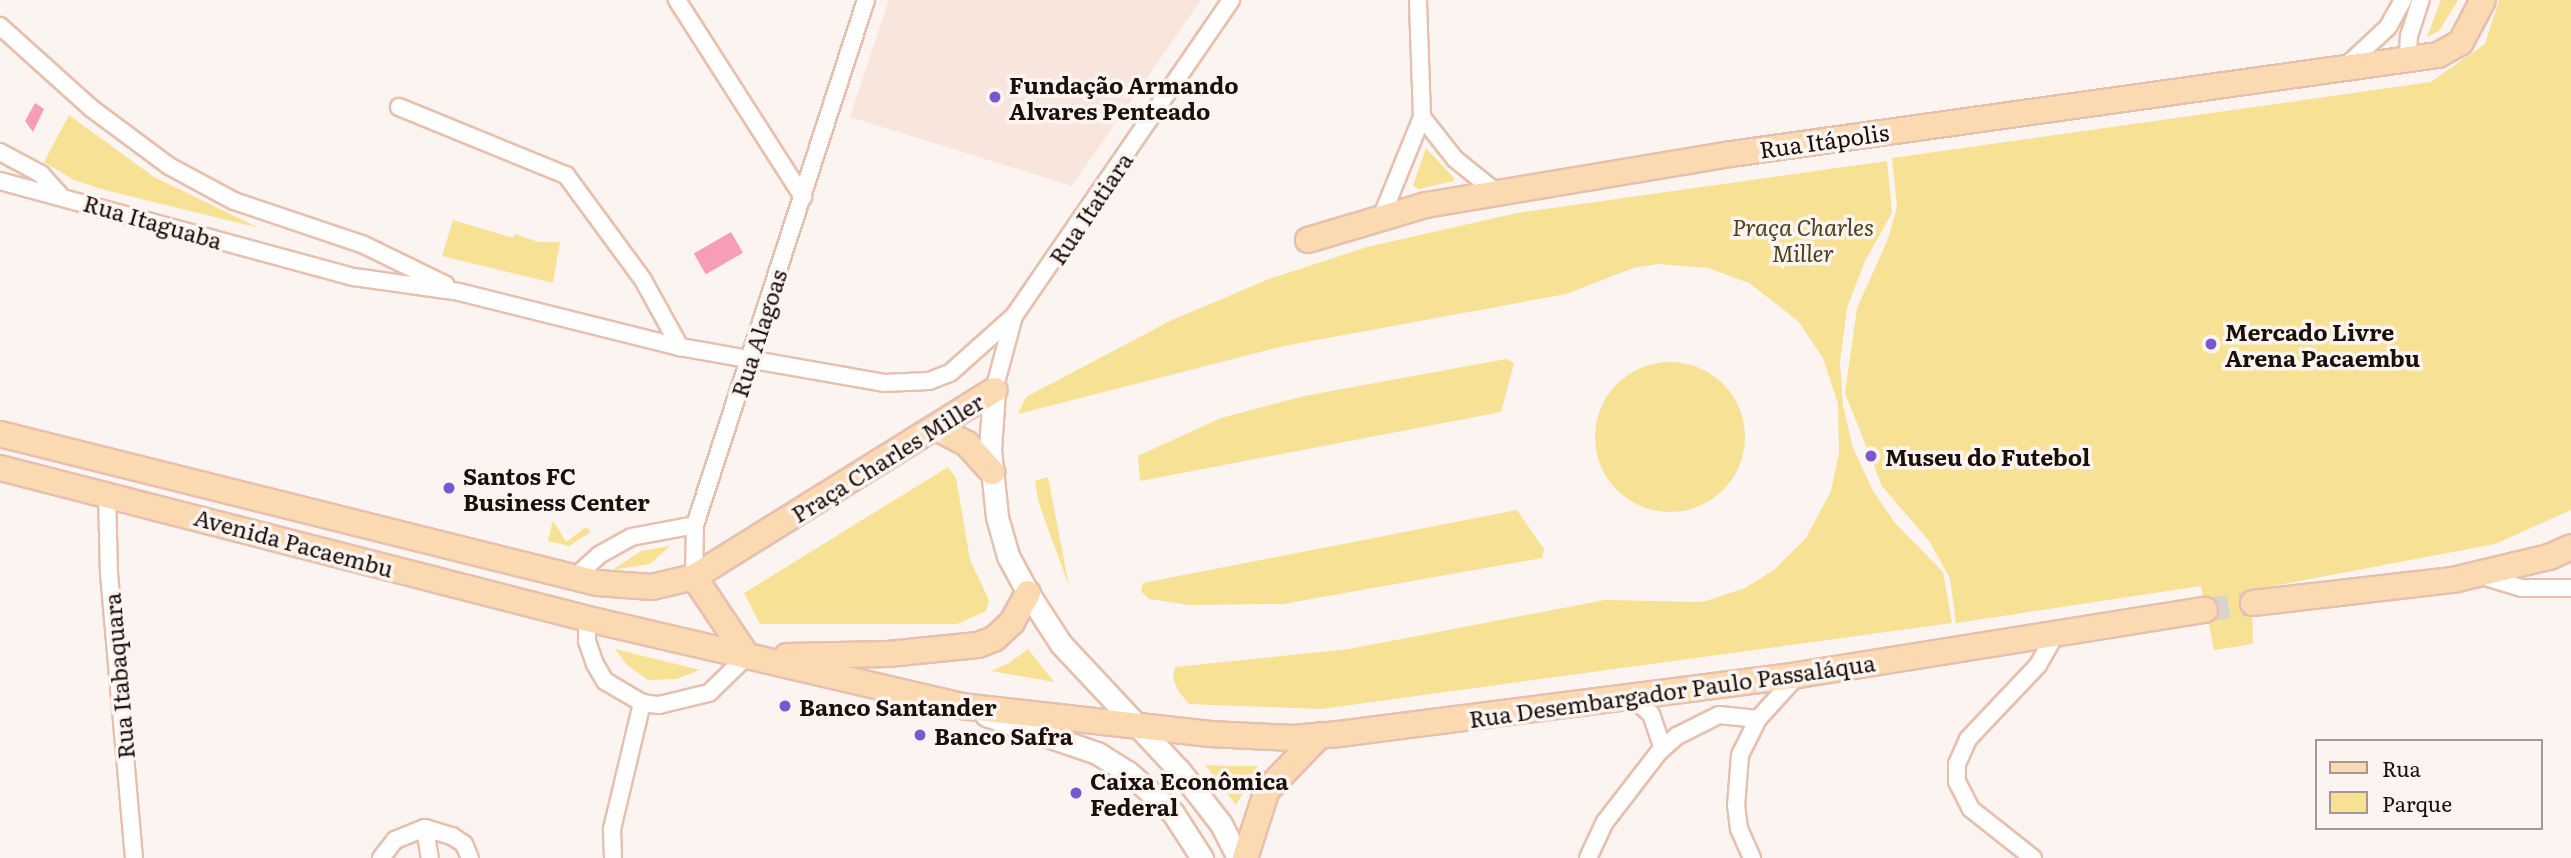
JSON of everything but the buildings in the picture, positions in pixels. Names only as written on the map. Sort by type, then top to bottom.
[{"type":"main road","name":"Rua Itápolis","points":[[1308,240],[1381,218],[1496,192],[1744,152],[2408,59],[2452,50],[2473,22],[2483,0]]},
{"type":"main road","name":"Praça Charles Miller","points":[[576,576],[625,588],[694,577],[994,390]]},
{"type":"main road","name":"Praça Charles Miller","points":[[994,390],[992,472],[1001,530],[1028,593],[1061,644],[1136,725],[1221,824],[1238,858]]},
{"type":"main road","points":[[936,428],[967,444],[992,472]]},
{"type":"main road","name":"Avenida Pacaembu","points":[[0,434],[576,576]]},
{"type":"main road","name":"Avenida Pacaembu","points":[[0,468],[107,493],[588,619]]},
{"type":"main road","points":[[2253,603],[2476,574],[2549,557],[2571,547]]},
{"type":"main road","points":[[694,577],[747,656]]},
{"type":"main road","points":[[747,656],[960,649],[994,639],[1012,622],[1028,593]]},
{"type":"main road","name":"Rua Desembargador Paulo Passaláqua","points":[[1136,725],[1210,734],[1320,735],[1798,675],[2206,610]]},
{"type":"main road","points":[[588,619],[961,706],[1097,754],[1128,772],[1173,813],[1202,858]]},
{"type":"main road","points":[[961,706],[1136,725]]},
{"type":"main road","points":[[1245,858],[1267,790],[1320,735]]},
{"type":"street","points":[[677,0],[803,197]]},
{"type":"street","name":"Rua Alagoas","points":[[694,577],[695,525],[866,0]]},
{"type":"street","name":"Rua Itatiara","points":[[994,390],[1014,316],[1231,0]]},
{"type":"street","points":[[1381,218],[1422,117],[1418,0]]},
{"type":"street","points":[[2344,68],[2388,27],[2403,0]]},
{"type":"street","points":[[2408,59],[2409,36],[2421,0]]},
{"type":"street","points":[[0,26],[91,108],[169,166],[234,201],[362,244],[459,292],[680,347],[884,383],[929,381],[966,361],[1014,316]]},
{"type":"street","points":[[399,107],[566,176],[643,280],[680,347]]},
{"type":"street","points":[[1422,117],[1434,135],[1496,192]]},
{"type":"street","points":[[1414,142],[1434,135]]},
{"type":"street","points":[[0,172],[0,154],[41,174],[60,195]]},
{"type":"street","name":"Rua Itaguaba","points":[[0,181],[60,195],[354,277],[459,292]]},
{"type":"street","name":"Rua Itabaquara","points":[[107,493],[109,573],[134,858]]},
{"type":"street","points":[[576,576],[599,555],[631,537],[695,525]]},
{"type":"street","points":[[2476,574],[2522,588],[2571,589]]},
{"type":"street","points":[[588,619],[587,641],[595,664],[605,681],[642,703],[680,702],[709,693],[747,656]]},
{"type":"street","points":[[2033,858],[1971,809],[1957,782],[1957,764],[1968,739],[2038,664],[2054,635]]},
{"type":"street","points":[[1758,719],[1798,675]]},
{"type":"street","points":[[1752,858],[1739,829],[1736,782],[1740,755],[1758,719],[1770,678]]},
{"type":"street","points":[[1629,695],[1651,714],[1663,748]]},
{"type":"street","points":[[613,858],[612,829],[642,703]]},
{"type":"street","points":[[1588,858],[1605,822],[1663,748],[1710,718],[1734,713],[1758,719]]},
{"type":"street","points":[[425,828],[430,858]]},
{"type":"street","points":[[381,858],[395,840],[425,828],[452,836],[464,844],[470,858]]},
{"type":"shaded area","name":"Fundação Armando Alvares Penteado","points":[[889,0],[1201,0],[1072,186],[850,117]]},
{"type":"shaded area","points":[[35,103],[44,109],[33,132],[25,121]]},
{"type":"shaded area","points":[[731,232],[743,253],[706,274],[694,254]]},
{"type":"green space","points":[[2441,0],[2458,0],[2439,31],[2427,37]]},
{"type":"green space","name":"Mercado Livre Arena Pacaembu","points":[[2499,0],[2571,0],[2571,510],[2495,544],[2252,590],[2253,644],[2214,650],[2201,586],[1956,623],[1950,578],[1929,541],[1882,486],[1845,393],[1857,308],[1888,239],[1897,207],[1892,158],[2431,82],[2485,44]]},
{"type":"green space","points":[[69,115],[154,177],[259,228],[74,180],[44,162]]},
{"type":"green space","points":[[1426,148],[1454,181],[1419,189],[1413,186]]},
{"type":"green space","name":"Praça Charles Miller","points":[[1887,161],[1892,213],[1865,261],[1847,308],[1840,362],[1843,405],[1853,448],[1874,493],[1896,524],[1943,572],[1952,623],[1321,709],[1189,704],[1179,692],[1173,679],[1175,667],[1349,649],[1605,600],[1703,602],[1745,588],[1774,570],[1806,538],[1831,491],[1839,453],[1838,404],[1823,358],[1798,321],[1749,283],[1708,268],[1658,264],[1633,268],[1566,294],[1284,346],[1018,414],[1026,397],[1172,320],[1269,279],[1367,247],[1517,213]]},
{"type":"green space","points":[[453,220],[513,238],[515,234],[538,242],[560,242],[553,283],[442,256]]},
{"type":"green space","points":[[1506,359],[1514,363],[1501,412],[1140,481],[1138,456],[1221,418],[1304,396]]},
{"type":"green space","points":[[1670,362],[1699,368],[1723,384],[1739,408],[1745,437],[1739,466],[1723,490],[1699,506],[1670,512],[1641,506],[1617,490],[1601,466],[1595,437],[1601,408],[1617,384],[1641,368]]},
{"type":"green space","points":[[948,467],[956,478],[970,560],[989,600],[986,611],[957,624],[760,624],[744,593]]},
{"type":"green space","points":[[1048,477],[1069,586],[1039,504],[1035,481]]},
{"type":"green space","points":[[1517,510],[1544,549],[1542,558],[1283,604],[1189,605],[1149,599],[1141,591],[1143,583]]},
{"type":"green space","points":[[553,520],[566,542],[586,527],[591,532],[569,546],[548,541]]},
{"type":"green space","points":[[670,546],[650,564],[612,570],[641,551]]},
{"type":"green space","points":[[615,649],[700,670],[676,679],[648,680],[627,665]]},
{"type":"green space","points":[[1028,649],[1054,682],[991,671],[1009,663]]},
{"type":"green space","points":[[1205,765],[1228,766],[1258,766],[1236,805]]},
{"type":"tunnel","points":[[2205,610],[2253,603]]},
{"type":"place","name":"Fundação Armando Alvares Penteado","points":[[995,97]]},
{"type":"place","name":"Mercado Livre Arena Pacaembu","points":[[2211,344]]},
{"type":"place","name":"Museu do Futebol","points":[[1871,456]]},
{"type":"place","name":"Santos FC Business Center","points":[[449,488]]},
{"type":"place","name":"Banco Santander","points":[[785,706]]},
{"type":"place","name":"Banco Safra","points":[[920,735]]},
{"type":"place","name":"Caixa Econômica Federal","points":[[1076,793]]}]
